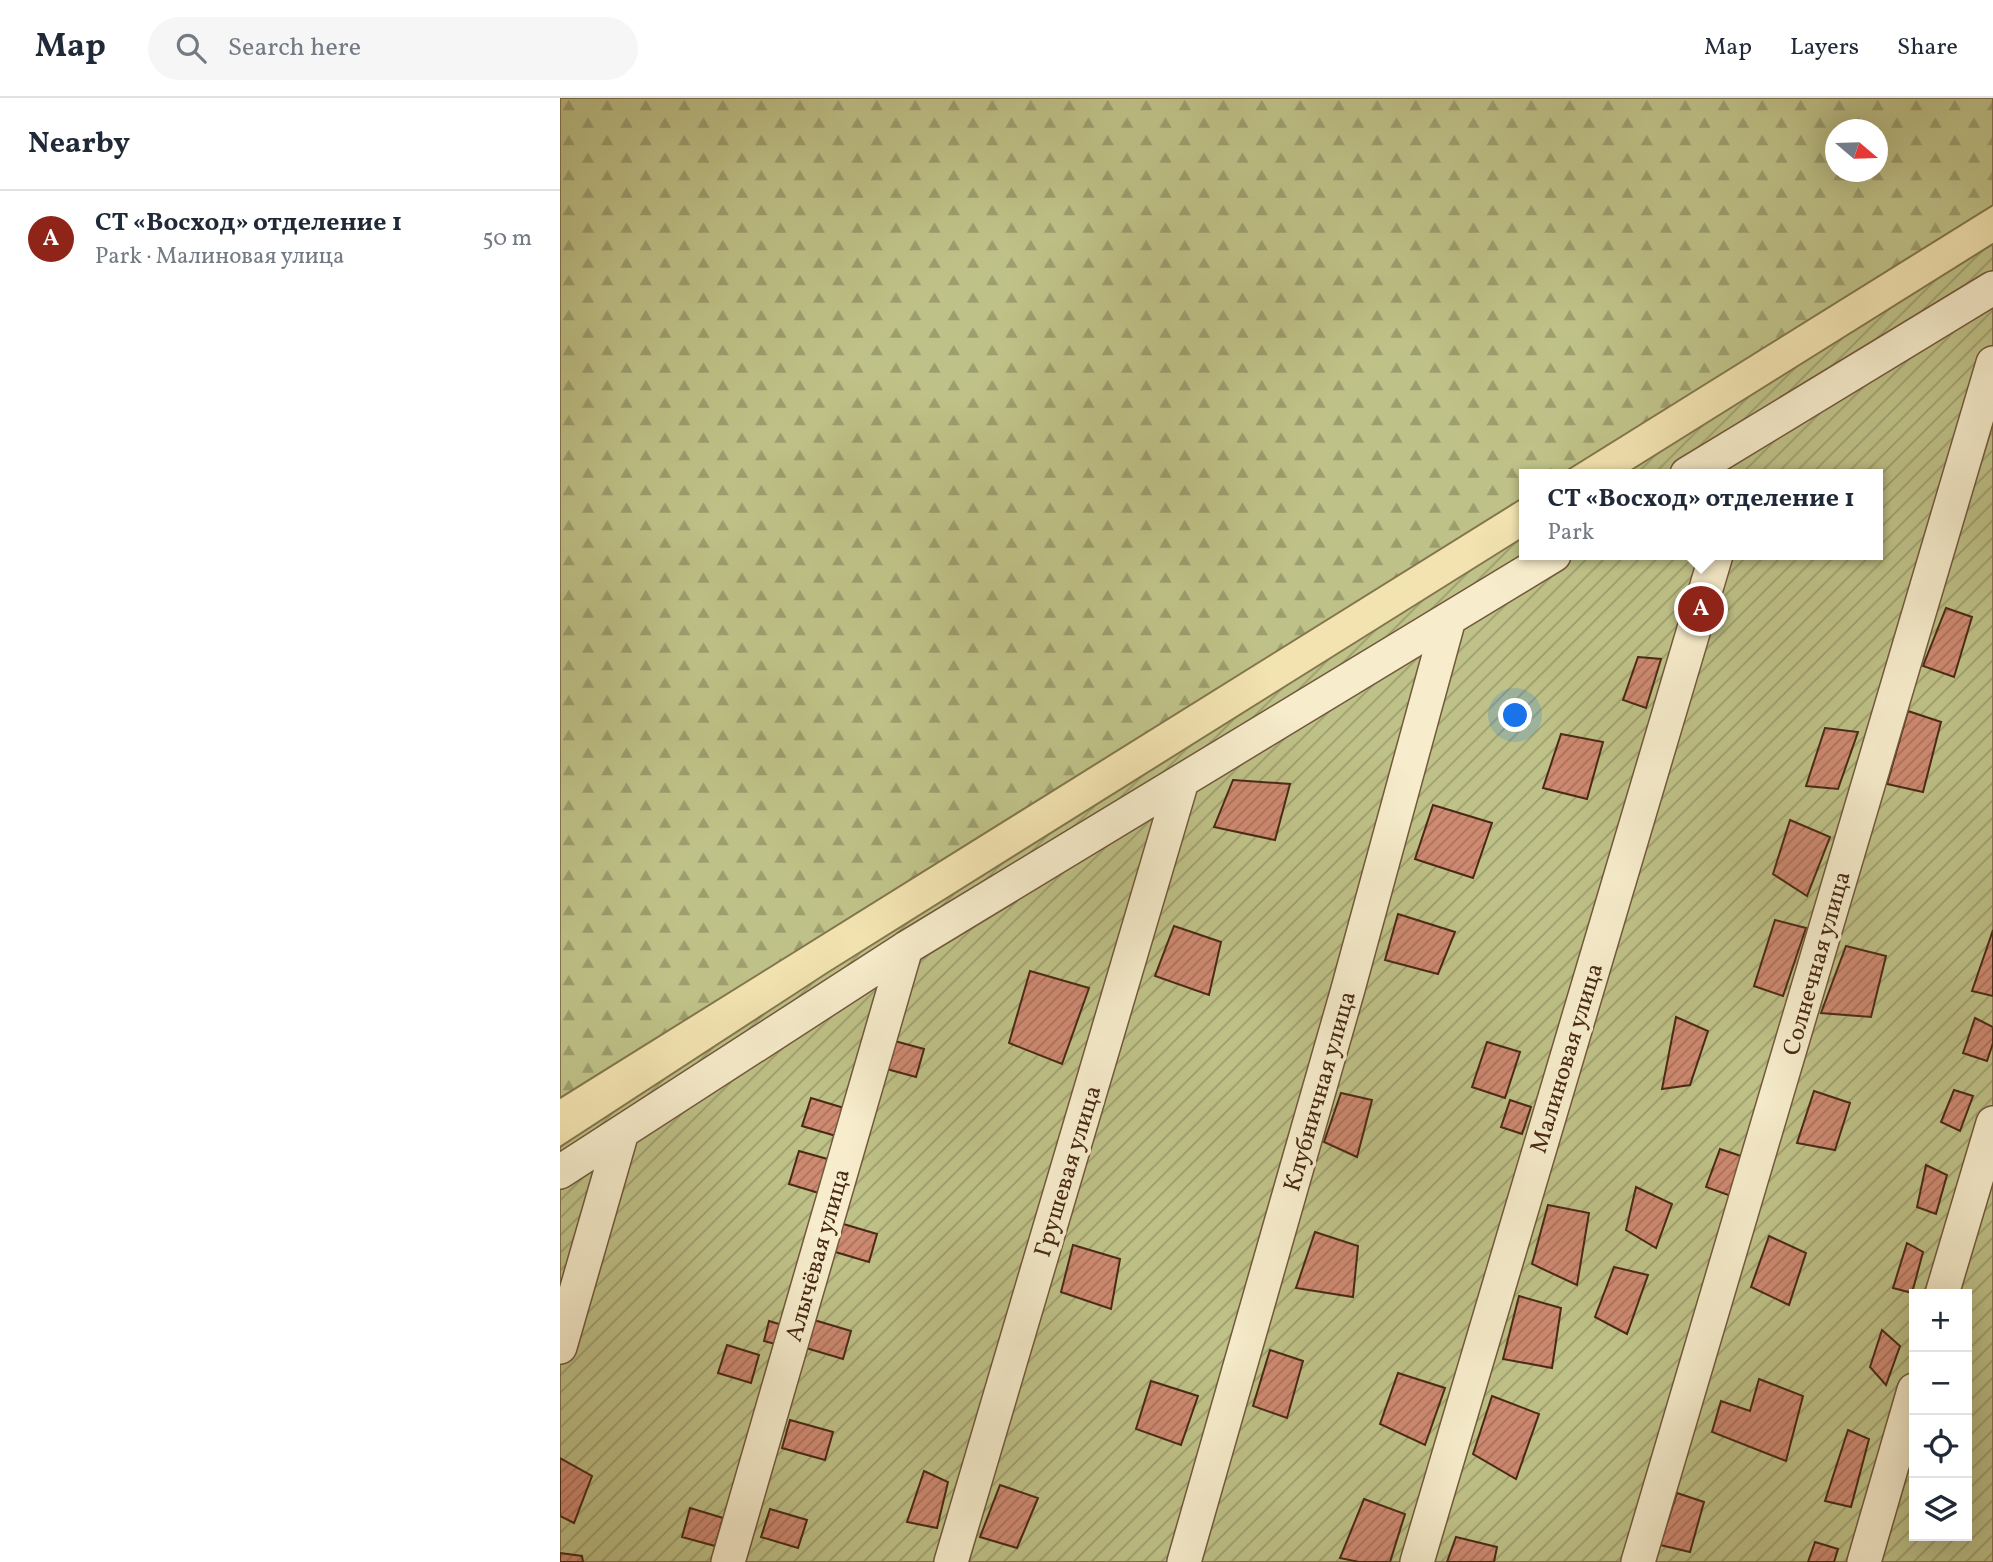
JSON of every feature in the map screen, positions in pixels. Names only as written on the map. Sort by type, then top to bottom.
[{"type":"street","points":[[1695,469],[1993,288]]},
{"type":"street","name":"Солнечная улица","points":[[1638,1562],[1993,363]]},
{"type":"street","points":[[1742,469],[1752,435]]},
{"type":"street","points":[[560,1171],[906,948],[1546,560]]},
{"type":"street","name":"Малиновая улица","points":[[1417,1562],[1715,560]]},
{"type":"street","name":"Клубничная улица","points":[[1184,1562],[1349,989],[1449,619]]},
{"type":"street","name":"Грушевая улица","points":[[951,1562],[1182,780]]},
{"type":"street","name":"Алычёвая улица","points":[[729,1562],[906,948]]},
{"type":"street","points":[[1943,1289],[1993,1123]]},
{"type":"street","points":[[560,1346],[622,1132]]},
{"type":"street","points":[[1864,1562],[1909,1407]]},
{"type":"green space","points":[[560,98],[1993,98],[1993,205],[1569,469],[1519,469],[1519,500],[560,1098]]},
{"type":"green space","points":[[1993,244],[1993,1562],[560,1562],[560,1147],[827,973],[1519,540],[1519,560],[1883,560],[1883,469],[1633,469]]},
{"type":"building","points":[[1946,608],[1972,617],[1954,677],[1923,666]]},
{"type":"building","points":[[1638,657],[1661,659],[1646,708],[1623,700]]},
{"type":"building","points":[[1908,711],[1941,722],[1923,792],[1887,784]]},
{"type":"building","points":[[1825,728],[1858,732],[1838,789],[1806,786]]},
{"type":"building","points":[[1561,734],[1603,742],[1587,799],[1543,788]]},
{"type":"building","points":[[1233,780],[1290,784],[1275,840],[1214,827]]},
{"type":"building","points":[[1433,805],[1492,823],[1473,878],[1415,859]]},
{"type":"building","points":[[1790,820],[1830,837],[1807,896],[1773,874]]},
{"type":"building","points":[[1398,914],[1455,932],[1438,974],[1385,960]]},
{"type":"building","points":[[1775,920],[1806,928],[1783,996],[1754,986]]},
{"type":"building","points":[[1174,926],[1221,942],[1209,995],[1155,976]]},
{"type":"building","points":[[1993,930],[1993,996],[1972,991]]},
{"type":"building","points":[[1846,946],[1886,956],[1871,1017],[1821,1013]]},
{"type":"building","points":[[1030,971],[1089,988],[1062,1064],[1009,1043]]},
{"type":"building","points":[[1676,1017],[1708,1031],[1690,1085],[1662,1089]]},
{"type":"building","points":[[1975,1018],[1993,1027],[1993,1043],[1987,1061],[1963,1053]]},
{"type":"building","points":[[891,1040],[924,1049],[916,1077],[883,1068]]},
{"type":"building","points":[[1487,1042],[1520,1052],[1505,1098],[1472,1087]]},
{"type":"building","points":[[1954,1090],[1973,1096],[1960,1131],[1941,1122]]},
{"type":"building","points":[[1814,1091],[1850,1103],[1835,1150],[1797,1143]]},
{"type":"building","points":[[1341,1093],[1372,1100],[1357,1157],[1324,1142]]},
{"type":"building","points":[[811,1098],[844,1108],[836,1136],[802,1126]]},
{"type":"building","points":[[1510,1100],[1531,1107],[1522,1134],[1501,1127]]},
{"type":"building","points":[[1720,1149],[1744,1157],[1731,1196],[1706,1187]]},
{"type":"building","points":[[799,1151],[831,1160],[822,1194],[789,1184]]},
{"type":"building","points":[[1926,1165],[1947,1175],[1936,1214],[1917,1207]]},
{"type":"building","points":[[1636,1187],[1672,1204],[1656,1248],[1626,1230]]},
{"type":"building","points":[[1548,1205],[1589,1213],[1577,1285],[1532,1264]]},
{"type":"building","points":[[840,1223],[877,1234],[869,1262],[832,1251]]},
{"type":"building","points":[[1315,1232],[1358,1246],[1353,1297],[1296,1288]]},
{"type":"building","points":[[1769,1236],[1806,1253],[1789,1305],[1751,1287]]},
{"type":"building","points":[[1907,1243],[1923,1252],[1913,1289],[1909,1289],[1909,1292],[1893,1288]]},
{"type":"building","points":[[1073,1245],[1120,1259],[1111,1309],[1061,1292]]},
{"type":"building","points":[[1614,1267],[1648,1275],[1627,1334],[1595,1317]]},
{"type":"building","points":[[1519,1296],[1561,1308],[1552,1368],[1503,1359]]},
{"type":"building","points":[[814,1320],[851,1331],[843,1359],[806,1348]]},
{"type":"building","points":[[769,1321],[789,1327],[783,1346],[764,1341]]},
{"type":"building","points":[[1882,1330],[1900,1346],[1886,1385],[1870,1367]]},
{"type":"building","points":[[727,1345],[759,1355],[751,1383],[718,1373]]},
{"type":"building","points":[[1270,1350],[1303,1361],[1287,1418],[1253,1406]]},
{"type":"building","points":[[1398,1373],[1445,1388],[1425,1445],[1380,1424]]},
{"type":"building","points":[[1759,1379],[1803,1396],[1786,1461],[1712,1432],[1721,1401],[1750,1411]]},
{"type":"building","points":[[1151,1381],[1198,1396],[1181,1445],[1136,1429]]},
{"type":"building","points":[[1492,1396],[1539,1414],[1516,1479],[1473,1454]]},
{"type":"building","points":[[790,1420],[833,1432],[825,1460],[782,1448]]},
{"type":"building","points":[[1848,1430],[1869,1439],[1851,1507],[1825,1501]]},
{"type":"building","points":[[560,1458],[592,1476],[574,1523],[560,1516]]},
{"type":"building","points":[[924,1471],[948,1482],[937,1528],[907,1522]]},
{"type":"building","points":[[1000,1485],[1038,1498],[1017,1548],[980,1537]]},
{"type":"building","points":[[1677,1493],[1704,1502],[1690,1552],[1660,1545]]},
{"type":"building","points":[[1364,1499],[1405,1514],[1390,1562],[1359,1562],[1340,1558]]},
{"type":"building","points":[[690,1508],[723,1518],[715,1546],[682,1537]]},
{"type":"building","points":[[770,1509],[807,1520],[798,1548],[761,1537]]},
{"type":"building","points":[[1456,1537],[1497,1547],[1494,1562],[1447,1562]]},
{"type":"building","points":[[1815,1542],[1838,1549],[1834,1562],[1808,1562]]},
{"type":"building","points":[[560,1553],[582,1556],[583,1562],[560,1562]]},
{"type":"place","name":"СТ «Восход» отделение 1","points":[[1701,609]]}]
